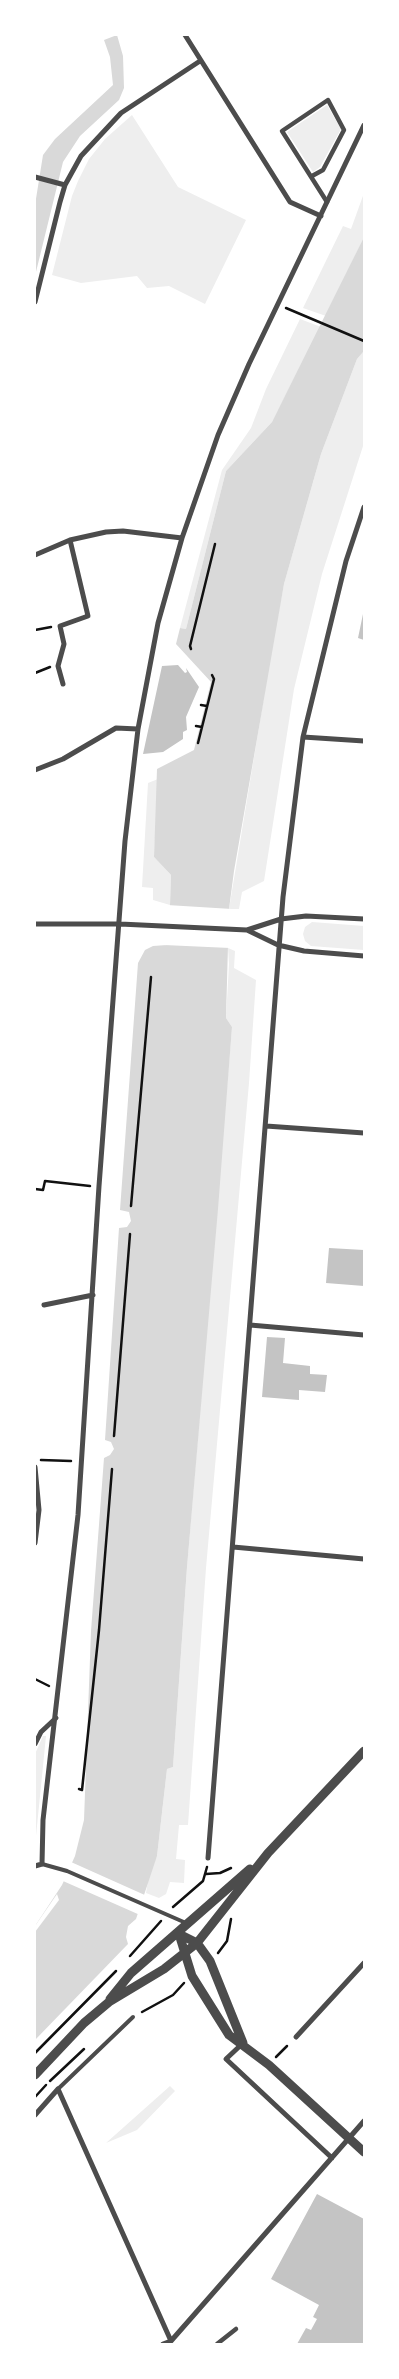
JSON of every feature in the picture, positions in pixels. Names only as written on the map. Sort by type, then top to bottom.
[{"type":"street","points":[[186,35],[200,61],[290,202],[321,216]]},
{"type":"street","points":[[35,302],[63,184],[81,156],[121,113],[200,61]]},
{"type":"street","points":[[312,176],[322,170],[344,130],[328,100],[282,131],[327,202]]},
{"type":"street","points":[[35,1866],[42,1864],[43,1820],[78,1515],[99,1186],[126,841],[138,729],[158,623],[182,538],[218,435],[364,124]]},
{"type":"street","points":[[36,177],[63,184]]},
{"type":"street","points":[[208,1858],[281,919],[303,737],[343,570],[364,507]]},
{"type":"street","points":[[35,555],[70,540],[106,532],[123,531],[182,538]]},
{"type":"street","points":[[63,684],[58,666],[64,644],[60,626],[88,616],[70,540]]},
{"type":"street","points":[[35,770],[63,759],[116,728],[138,729]]},
{"type":"street","points":[[303,737],[364,741]]},
{"type":"street","points":[[247,930],[281,919],[306,916],[364,919]]},
{"type":"street","points":[[35,924],[165,925],[247,930],[278,945],[304,951],[364,956]]},
{"type":"street","points":[[266,1126],[364,1133]]},
{"type":"street","points":[[44,1305],[93,1295]]},
{"type":"street","points":[[250,1325],[364,1335]]},
{"type":"street","points":[[35,1466],[40,1510],[35,1543]]},
{"type":"street","points":[[233,1546],[364,1558]]},
{"type":"street","points":[[35,1744],[41,1732],[56,1718]]},
{"type":"street","points":[[35,2075],[84,2023],[109,2002],[184,1954],[197,1943],[268,1854],[364,1751]]},
{"type":"street","points":[[109,2002],[131,1973],[268,1854]]},
{"type":"street","points":[[178,1934],[197,1943],[210,1961],[243,2044]]},
{"type":"street","points":[[178,1934],[192,1976],[229,2035],[269,2065],[364,2152]]},
{"type":"street","points":[[296,2037],[364,1963]]},
{"type":"street","points":[[243,2044],[226,2059],[332,2158]]},
{"type":"street","points":[[35,2115],[58,2089],[171,2341]]},
{"type":"street","points":[[164,2344],[171,2341],[364,2121]]},
{"type":"street","points":[[217,2344],[236,2328]]},
{"type":"lane","points":[[42,1864],[67,1871],[188,1924]]},
{"type":"lane","points":[[58,2089],[134,2017]]},
{"type":"path","points":[[278,305],[364,342]]},
{"type":"path","points":[[191,649],[190,646],[215,544]]},
{"type":"path","points":[[35,630],[60,626]]},
{"type":"path","points":[[35,673],[45,668],[58,666]]},
{"type":"path","points":[[198,743],[214,679],[212,675]]},
{"type":"path","points":[[201,705],[207,706]]},
{"type":"path","points":[[196,726],[202,727]]},
{"type":"path","points":[[131,1206],[151,977]]},
{"type":"path","points":[[35,1189],[43,1190],[45,1181],[99,1186]]},
{"type":"path","points":[[114,1436],[130,1234]]},
{"type":"path","points":[[43,1460],[72,1461]]},
{"type":"path","points":[[79,1790],[82,1790],[98,1640],[112,1468]]},
{"type":"path","points":[[130,1957],[181,1899],[203,1881],[206,1874]]},
{"type":"path","points":[[35,2053],[116,1970]]},
{"type":"path","points":[[269,2065],[287,2046]]},
{"type":"shaded area","points":[[117,35],[123,56],[124,88],[119,100],[80,136],[63,162],[35,276],[35,205],[43,155],[55,139],[113,85],[110,57],[104,40]]},
{"type":"shaded area","points":[[327,105],[341,129],[320,167],[313,172],[287,132]]},
{"type":"shaded area","points":[[132,115],[178,187],[246,220],[205,304],[169,286],[147,288],[137,276],[81,283],[52,275],[72,196],[89,159],[105,139]]},
{"type":"shaded area","points":[[364,193],[364,237],[326,316],[303,308],[343,226],[351,229]]},
{"type":"shaded area","points":[[364,237],[364,351],[357,359],[321,454],[284,584],[229,909],[226,1018],[232,1027],[187,1567],[173,1767],[167,1769],[157,1856],[136,1919],[128,1926],[126,1937],[128,1944],[35,2040],[35,1926],[62,1885],[75,1856],[84,1820],[91,1631],[104,1458],[110,1455],[114,1449],[111,1442],[105,1440],[119,1228],[127,1227],[131,1221],[129,1212],[120,1210],[138,963],[145,950],[153,946],[167,945],[170,905],[171,875],[154,857],[157,769],[194,750],[211,682],[176,644],[180,628],[186,629],[226,471],[272,422]]},
{"type":"shaded area","points":[[300,319],[321,327],[272,422],[226,471],[186,629],[180,628],[222,470],[251,428],[266,389]]},
{"type":"shaded area","points":[[364,351],[364,443],[322,574],[294,689],[264,881],[242,892],[239,909],[229,909],[284,584],[321,454],[357,359]]},
{"type":"shaded area","points":[[158,779],[154,857],[171,875],[170,905],[153,900],[153,888],[142,887],[148,783]]},
{"type":"shaded area","points":[[312,922],[364,926],[364,950],[311,946],[305,941],[303,934],[305,927]]},
{"type":"shaded area","points":[[228,948],[235,951],[234,968],[256,980],[249,1083],[206,1568],[188,1825],[179,1825],[176,1859],[185,1860],[184,1883],[170,1882],[166,1894],[159,1898],[146,1893],[149,1874],[157,1856],[167,1769],[173,1767],[187,1567],[232,1027],[226,1018]]},
{"type":"shaded area","points":[[43,1736],[46,1736],[35,1846],[35,1754]]},
{"type":"shaded area","points":[[170,2086],[175,2091],[137,2130],[106,2143]]},
{"type":"pier","points":[[167,905],[232,909],[230,948],[164,945]]},
{"type":"pier","points":[[71,1862],[147,1896],[140,1915],[63,1881]]},
{"type":"pier","points":[[57,1894],[59,1900],[35,1932],[35,1926]]},
{"type":"building","points":[[364,614],[364,640],[358,638]]},
{"type":"building","points":[[178,665],[185,673],[187,672],[186,668],[199,687],[186,717],[187,730],[183,732],[183,739],[163,752],[143,754],[162,666]]},
{"type":"building","points":[[329,1248],[364,1250],[364,1286],[326,1283]]},
{"type":"building","points":[[267,1337],[285,1338],[283,1363],[310,1366],[310,1374],[327,1375],[325,1392],[299,1390],[299,1400],[262,1397]]},
{"type":"building","points":[[317,2194],[364,2219],[364,2344],[297,2344],[306,2328],[311,2330],[317,2319],[313,2317],[319,2305],[271,2279]]}]
